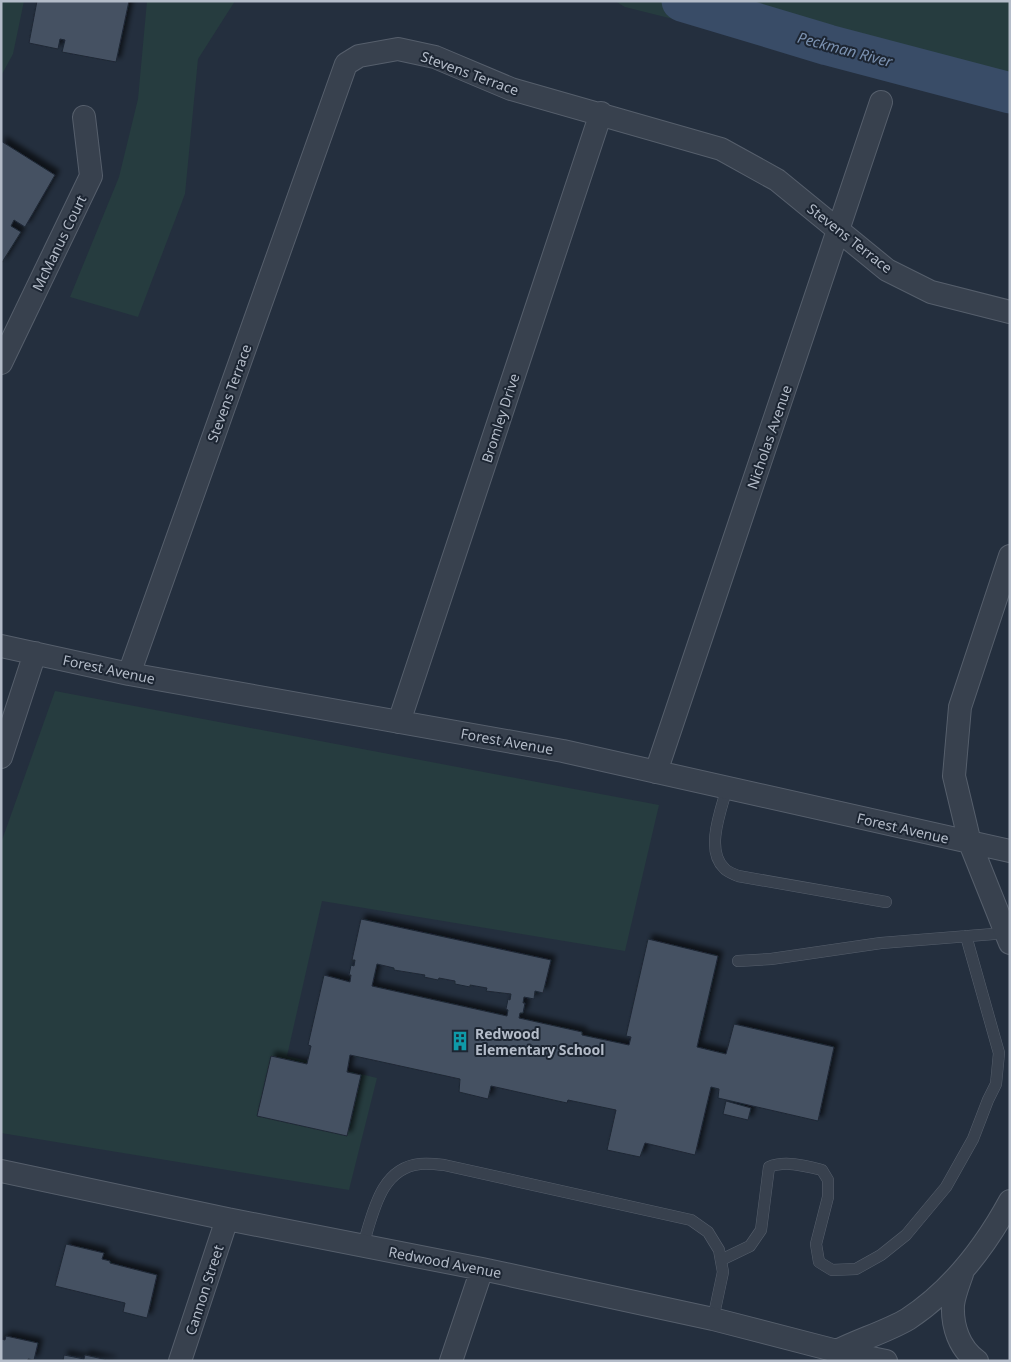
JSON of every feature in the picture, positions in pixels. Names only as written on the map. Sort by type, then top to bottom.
[{"type":"street","name":"Stevens Terrace","points":[[129,674],[346,64],[359,56],[398,49],[435,57],[512,89],[721,149],[777,180],[887,270],[931,292],[1010,312]]},
{"type":"street","name":"Nicholas Avenue","points":[[656,772],[881,102]]},
{"type":"street","name":"Bromley Drive","points":[[399,722],[601,113]]},
{"type":"street","name":"McManus Court","points":[[1,363],[91,176],[84,116]]},
{"type":"street","points":[[1009,939],[970,843],[954,776],[960,707],[1010,556]]},
{"type":"street","name":"Forest Avenue","points":[[1,646],[129,674],[563,751],[1010,852]]},
{"type":"street","points":[[1,757],[35,653]]},
{"type":"street","name":"Redwood Avenue","points":[[1,1171],[227,1219],[482,1269],[713,1319],[828,1356],[886,1361]]},
{"type":"street","points":[[828,1356],[907,1320],[938,1296],[984,1244],[1010,1201]]},
{"type":"street","name":"Cannon Street","points":[[180,1361],[227,1219]]},
{"type":"street","points":[[451,1361],[482,1269]]},
{"type":"street","points":[[962,1270],[953,1304],[956,1335],[972,1357],[978,1361]]},
{"type":"lane","points":[[727,788],[715,838],[716,856],[724,869],[738,876],[886,902]]},
{"type":"lane","points":[[721,1260],[750,1246],[761,1230],[769,1168],[776,1164],[804,1166],[822,1170],[828,1180],[828,1196],[816,1244],[819,1262],[832,1270],[856,1269],[881,1255],[906,1235],[946,1187],[973,1139],[996,1084],[999,1053],[966,936]]},
{"type":"lane","points":[[738,961],[771,959],[881,943],[966,936],[1009,939]]},
{"type":"lane","points":[[363,1246],[382,1190],[397,1172],[419,1164],[444,1165],[691,1220],[708,1232],[719,1250],[724,1272],[713,1319]]},
{"type":"green space","points":[[1,1],[24,1],[13,54],[1,76]]},
{"type":"green space","points":[[147,1],[235,1],[198,59],[185,194],[138,317],[70,297],[119,177],[138,99]]},
{"type":"green space","points":[[615,1],[692,1],[701,26],[625,7]]},
{"type":"green space","points":[[725,1],[1010,1],[1010,93],[719,19]]},
{"type":"green space","points":[[55,691],[659,805],[625,951],[322,901],[287,1056],[377,1078],[349,1190],[1,1133],[1,843]]},
{"type":"building","points":[[37,1],[129,1],[116,62],[62,52],[65,40],[60,39],[58,49],[29,43]]},
{"type":"building","points":[[1,141],[55,175],[25,227],[14,220],[11,226],[21,232],[1,264]]},
{"type":"building","name":"Redwood Elementary School","points":[[361,919],[551,960],[543,993],[535,991],[534,999],[524,997],[523,1013],[520,1013],[519,1018],[629,1045],[631,1037],[626,1036],[648,939],[718,956],[697,1047],[726,1054],[734,1024],[834,1047],[818,1121],[718,1098],[719,1089],[711,1087],[695,1155],[645,1143],[640,1157],[607,1150],[616,1110],[568,1100],[567,1103],[491,1086],[488,1099],[459,1092],[460,1079],[350,1055],[347,1072],[361,1075],[347,1136],[257,1116],[271,1056],[307,1064],[311,1046],[308,1045],[324,975],[350,982],[351,965],[354,966],[355,960],[352,960]],"holes":[[[377,964],[394,968],[394,970],[425,975],[424,977],[438,980],[439,978],[455,981],[455,984],[487,988],[486,991],[511,994],[506,1009],[508,1010],[507,1016],[372,986]]]},
{"type":"building","points":[[726,1101],[751,1108],[748,1120],[723,1114]]},
{"type":"building","points":[[66,1244],[104,1253],[102,1259],[110,1261],[110,1263],[157,1275],[147,1318],[123,1312],[125,1303],[55,1286]]},
{"type":"building","points":[[6,1336],[38,1343],[34,1360],[1,1361],[1,1339],[5,1340]]},
{"type":"building","points":[[64,1355],[84,1359],[85,1355],[112,1361],[63,1361]]},
{"type":"waterway","name":"Peckman River","points":[[682,1],[828,45],[1010,93]]},
{"type":"place","name":"Redwood Elementary School","points":[[460,1041]]}]
